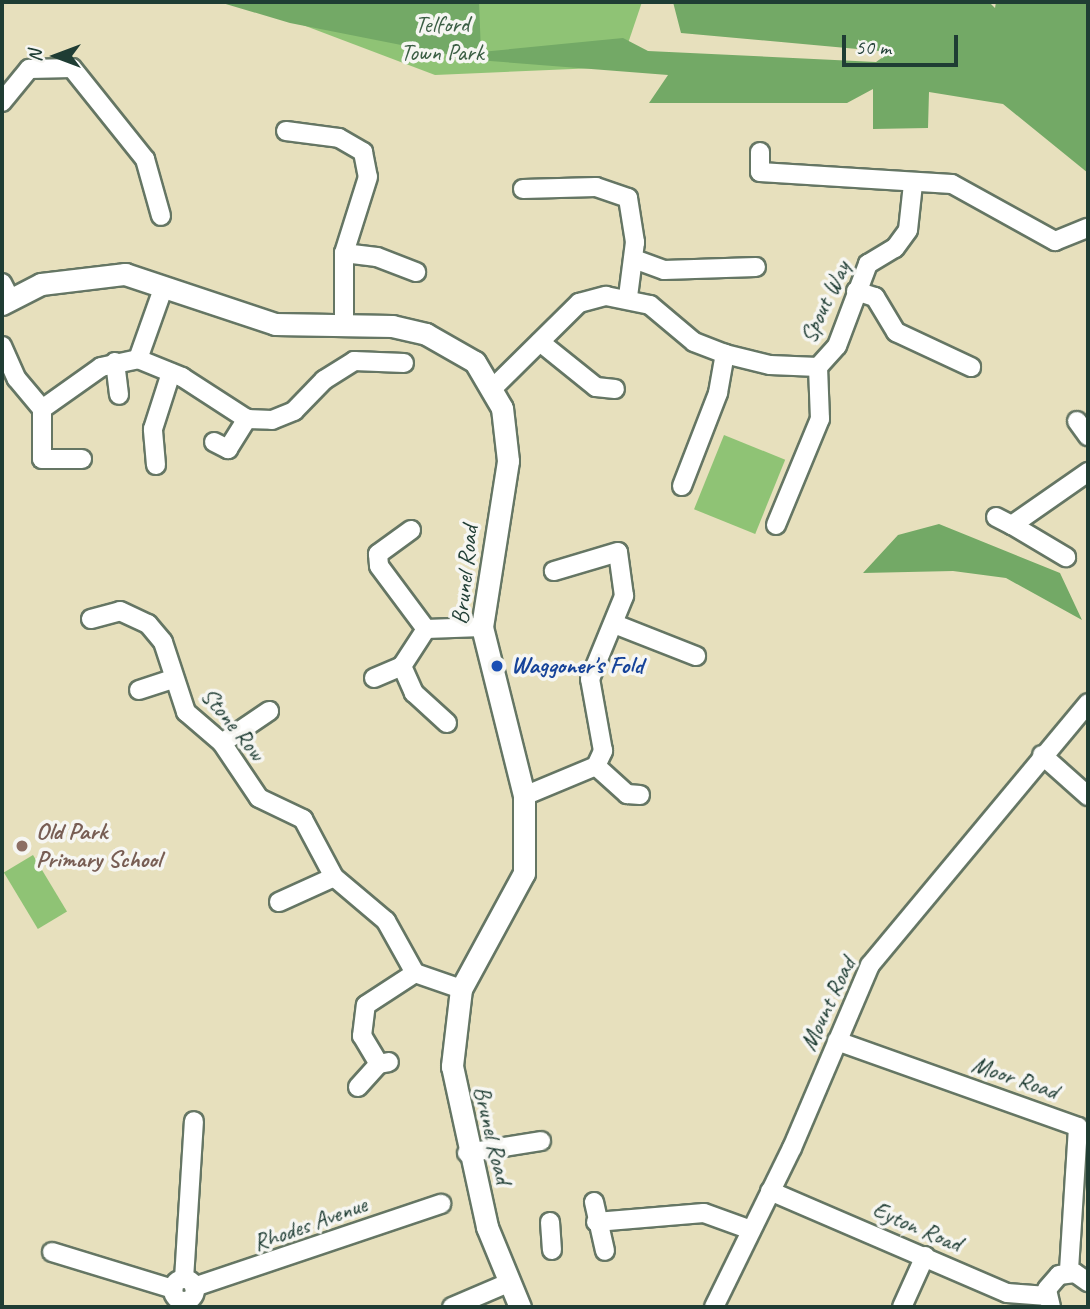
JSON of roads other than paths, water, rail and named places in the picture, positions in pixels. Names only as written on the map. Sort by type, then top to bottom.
[{"type":"street","points":[[2,102],[29,69],[72,68],[145,159],[160,216]]},
{"type":"street","points":[[286,131],[339,138],[363,152],[368,177],[344,253],[344,325]]},
{"type":"street","points":[[760,152],[761,172],[842,173],[873,184],[951,184],[1055,241],[1088,228]]},
{"type":"street","name":"Spout Way","points":[[628,297],[650,305],[694,342],[725,354],[770,365],[818,367],[837,346],[856,291],[869,264],[895,248],[908,230],[913,184]]},
{"type":"street","points":[[491,390],[579,303],[628,297],[634,259],[628,198],[596,187],[523,189]]},
{"type":"street","points":[[344,253],[377,257],[416,272]]},
{"type":"street","points":[[634,259],[663,270],[756,267]]},
{"type":"street","name":"Brunel Road","points":[[5,295],[41,284],[97,273],[164,286],[275,324],[344,325],[426,334],[475,362],[502,408],[508,461],[482,626],[524,796],[524,873],[461,989],[452,1066],[467,1153],[506,1284],[520,1307]]},
{"type":"street","points":[[138,359],[164,286]]},
{"type":"street","points":[[856,291],[875,297],[896,332],[971,367]]},
{"type":"street","points":[[540,341],[596,387],[615,389]]},
{"type":"street","points":[[2,346],[17,379],[41,410],[41,459],[82,459]]},
{"type":"street","points":[[682,486],[718,393],[725,354]]},
{"type":"street","points":[[41,410],[115,362],[138,359],[171,373],[247,419],[272,420],[294,411],[324,380],[354,362],[404,363]]},
{"type":"street","points":[[115,362],[119,396]]},
{"type":"street","points":[[776,525],[820,419],[818,367]]},
{"type":"street","points":[[156,465],[153,429],[171,373]]},
{"type":"street","points":[[214,442],[228,449],[247,419]]},
{"type":"street","points":[[1077,421],[1088,436]]},
{"type":"street","points":[[1066,557],[1004,521],[1088,472]]},
{"type":"street","points":[[411,530],[378,554],[379,566],[426,629]]},
{"type":"street","points":[[524,796],[596,766],[603,751],[590,679],[617,625],[624,596],[618,552],[554,571]]},
{"type":"street","name":"Stone Row","points":[[91,619],[120,611],[140,618],[163,642],[172,679],[186,712],[222,743],[259,798],[303,819],[334,877],[386,921],[415,973]]},
{"type":"street","points":[[617,625],[696,656]]},
{"type":"street","points":[[426,629],[482,626]]},
{"type":"street","points":[[374,678],[402,666],[426,629]]},
{"type":"street","points":[[402,666],[414,693],[447,723]]},
{"type":"street","points":[[139,690],[172,679]]},
{"type":"street","name":"Mount Road","points":[[714,1307],[771,1191],[870,965],[1042,755],[1088,703]]},
{"type":"street","points":[[222,743],[269,711]]},
{"type":"street","points":[[1042,755],[1088,796]]},
{"type":"street","points":[[596,766],[627,794],[640,795]]},
{"type":"street","points":[[279,902],[334,877]]},
{"type":"street","points":[[358,1087],[384,1063],[362,1037],[366,1005],[415,973],[461,989]]},
{"type":"street","name":"Moor Road","points":[[837,1041],[1078,1127],[1069,1272]]},
{"type":"street","points":[[52,1252],[182,1292],[194,1121]]},
{"type":"street","points":[[467,1153],[541,1141]]},
{"type":"street","name":"Eyton Road","points":[[771,1191],[1007,1293],[1049,1302],[1053,1280],[1069,1272]]},
{"type":"street","points":[[594,1202],[596,1222],[605,1251]]},
{"type":"street","name":"Rhodes Avenue","points":[[182,1292],[441,1204]]},
{"type":"street","points":[[596,1222],[704,1213],[751,1230]]},
{"type":"street","points":[[550,1222],[552,1250]]},
{"type":"street","points":[[902,1307],[925,1256]]},
{"type":"street","points":[[1069,1272],[1088,1282]]},
{"type":"street","points":[[452,1307],[506,1284]]},
{"type":"place","name":"Waggoner's Fold","points":[[497,666]]},
{"type":"place","name":"Old Park Primary School","points":[[22,846]]},
{"type":"park label","name":"Telford Town Park","points":[[442,39]]}]
